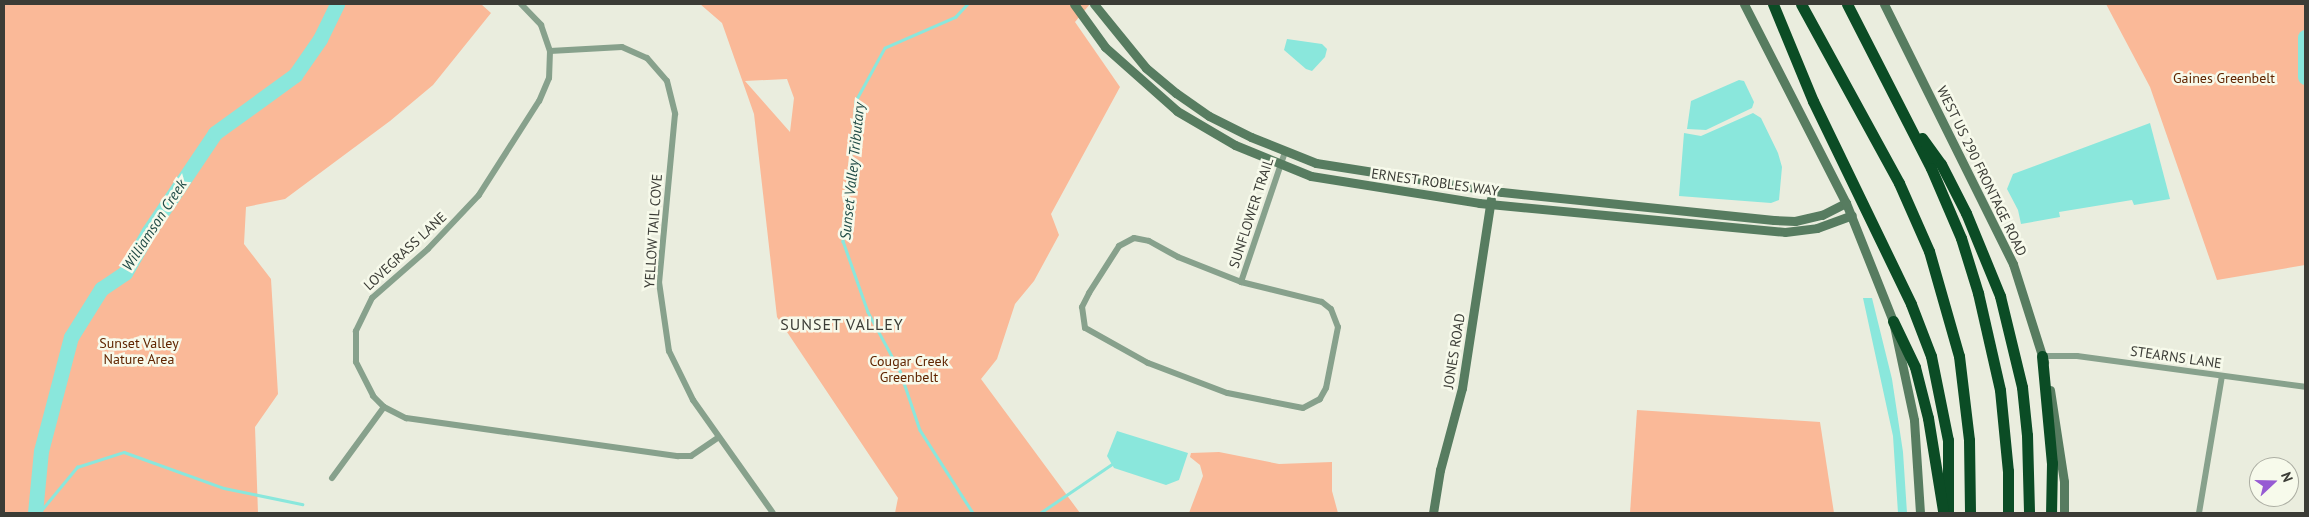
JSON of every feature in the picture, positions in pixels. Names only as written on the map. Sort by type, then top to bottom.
[{"type":"highway","points":[[1773,4],[1813,101],[1911,304],[1931,356],[1942,403],[1949,456],[1948,513]]},
{"type":"highway","points":[[1801,4],[1899,183],[1934,269],[1959,356],[1969,440],[1970,513]]},
{"type":"highway","points":[[1847,4],[1907,116],[1961,238],[1978,293],[2000,390],[2008,471],[2008,513]]},
{"type":"highway","points":[[1907,116],[1945,172],[1977,237],[2000,296],[2022,387],[2027,434],[2029,513]]},
{"type":"highway","points":[[1893,321],[1915,367],[1928,418],[1943,513]]},
{"type":"highway","points":[[2042,356],[2052,463],[2051,513]]},
{"type":"street","name":"LOVEGRASS LANE","points":[[521,4],[541,25],[550,51],[549,78],[539,101],[492,177],[454,223],[372,298],[362,315],[354,347],[356,362],[373,396],[384,406],[406,418],[678,456],[691,456],[718,438]]},
{"type":"street","name":"ERNEST ROBLES WAY","points":[[1074,4],[1105,47],[1171,106],[1212,134],[1281,164],[1330,180],[1490,203],[1785,232],[1816,228],[1852,215]]},
{"type":"street","name":"ERNEST ROBLES WAY","points":[[1094,4],[1146,68],[1176,93],[1209,116],[1285,152],[1316,163],[1351,170],[1537,196],[1796,221],[1822,214],[1846,203]]},
{"type":"street","points":[[1744,4],[1852,215],[1893,321],[1914,420],[1920,513]]},
{"type":"street","name":"WEST US 290 FRONTAGE ROAD","points":[[1884,4],[2010,256],[2042,356],[2056,418],[2064,482],[2064,513]]},
{"type":"street","name":"YELLOW TAIL COVE","points":[[550,51],[622,47],[656,66],[671,89],[675,114],[659,282],[663,326],[677,371],[718,438],[773,513]]},
{"type":"street","name":"SUNFLOWER TRAIL","points":[[1241,282],[1285,152]]},
{"type":"street","name":"JONES ROAD","points":[[1434,513],[1440,470],[1462,388],[1492,190]]},
{"type":"street","points":[[1536,208],[1537,196]]},
{"type":"street","points":[[1610,216],[1611,204]]},
{"type":"street","name":"SUNFLOWER TRAIL","points":[[1134,238],[1149,241],[1178,257],[1241,282],[1322,302],[1335,314],[1338,328],[1326,388],[1316,403],[1303,408],[1263,401],[1189,380],[1148,363],[1092,333],[1085,328],[1082,318],[1082,307],[1088,293],[1114,253],[1119,246],[1134,238]]},
{"type":"street","name":"STEARNS LANE","points":[[2042,356],[2076,356],[2305,387]]},
{"type":"street","points":[[2199,513],[2222,376]]},
{"type":"street","points":[[332,478],[384,406]]},
{"type":"green space","name":"Sunset Valley Nature Area","points":[[4,4],[481,4],[491,13],[433,85],[390,121],[285,199],[246,207],[244,244],[271,279],[278,394],[255,427],[258,513],[4,513]]},
{"type":"green space","name":"Cougar Creek Greenbelt","points":[[700,4],[1090,4],[1075,22],[1120,87],[1051,214],[1059,235],[1034,281],[1015,304],[997,359],[981,379],[1080,513],[895,513],[898,498],[777,317],[754,114],[722,23]],"holes":[[[787,79],[794,98],[790,132],[745,81]]]},
{"type":"green space","name":"Gaines Greenbelt","points":[[2106,4],[2305,4],[2305,265],[2217,280],[2150,87]]},
{"type":"green space","points":[[1637,410],[1820,422],[1834,513],[1630,513]]},
{"type":"green space","points":[[1219,452],[1279,464],[1332,462],[1332,491],[1338,513],[1189,513],[1203,476],[1200,465],[1190,457],[1191,453]]},
{"type":"water","points":[[1287,39],[1322,44],[1327,49],[1325,57],[1312,71],[1306,69],[1284,50]]},
{"type":"water","points":[[1739,80],[1744,81],[1754,102],[1752,108],[1706,130],[1687,129],[1691,101]]},
{"type":"water","points":[[1753,113],[1761,118],[1778,153],[1782,167],[1779,200],[1771,203],[1679,196],[1684,133],[1701,136]]},
{"type":"water","points":[[2150,123],[2170,199],[2134,205],[2132,200],[2059,212],[2060,217],[2021,224],[2018,210],[2007,189],[2013,174]]},
{"type":"water","points":[[1863,298],[1872,298],[1892,379],[1903,452],[1907,513],[1898,513],[1893,436]]},
{"type":"water","points":[[1117,431],[1188,453],[1179,480],[1166,485],[1114,468],[1107,456]]},
{"type":"waterway","name":"Williamson Creek","points":[[35,513],[41,451],[71,337],[101,289],[125,273],[149,231],[215,133],[295,75],[320,39],[337,4]]},
{"type":"waterway","name":"Sunset Valley Tributary","points":[[968,4],[956,17],[885,48],[856,101],[843,241],[868,312],[900,371],[920,430],[973,513]]},
{"type":"waterway","points":[[2305,37],[2305,77]]},
{"type":"waterway","points":[[39,513],[77,467],[124,452],[224,488],[302,504]]},
{"type":"waterway","points":[[1040,513],[1112,464]]},
{"type":"district","name":"SUNSET VALLEY","points":[[842,324]]}]
